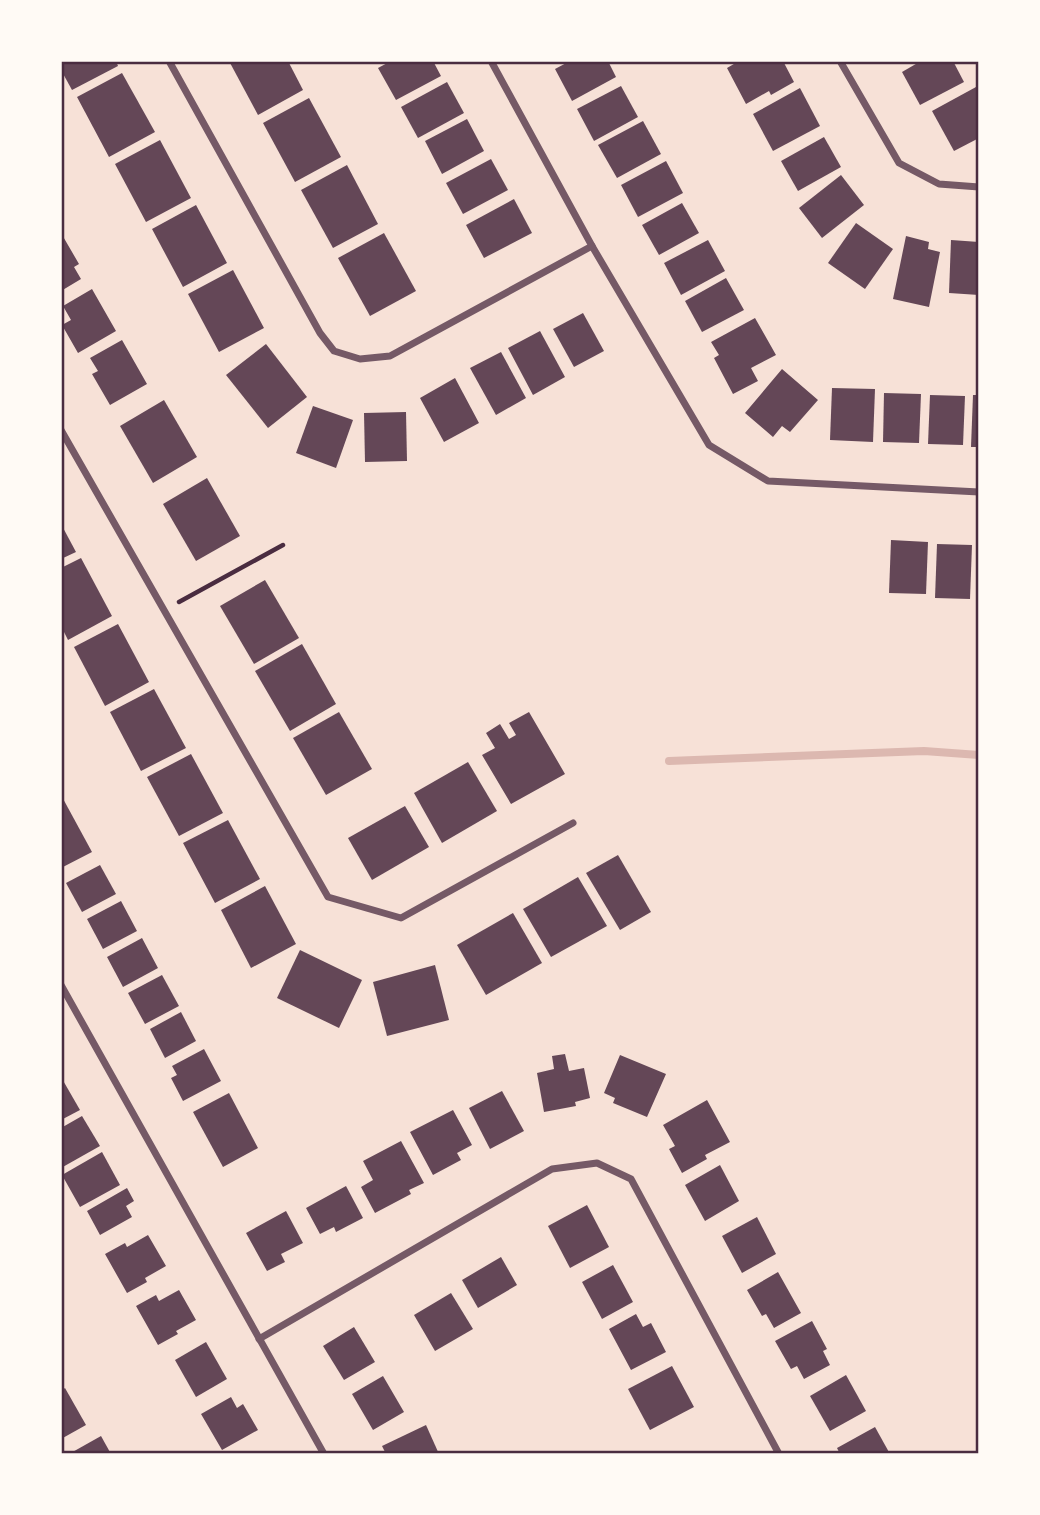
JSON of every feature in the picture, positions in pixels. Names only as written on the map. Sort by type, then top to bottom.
[{"type":"street","points":[[169,61],[320,333],[334,351],[360,359],[390,356],[592,246]]},
{"type":"street","points":[[491,61],[592,246],[709,445],[768,481],[979,492]]},
{"type":"street","points":[[840,61],[899,163],[939,184],[979,187]]},
{"type":"street","points":[[62,432],[328,897],[401,918],[573,822]]},
{"type":"street","points":[[61,985],[324,1454]]},
{"type":"street","points":[[260,1339],[552,1170],[597,1163],[631,1179],[779,1454]]},
{"type":"path","points":[[166,610],[283,545]]},
{"type":"building","points":[[61,61],[116,61],[118,66],[72,90],[61,70]]},
{"type":"building","points":[[229,61],[288,61],[303,90],[258,115]]},
{"type":"building","points":[[391,61],[433,61],[441,76],[396,100],[378,68]]},
{"type":"building","points":[[570,61],[608,61],[616,77],[572,101],[555,69]]},
{"type":"building","points":[[739,61],[783,61],[794,82],[771,95],[769,91],[746,104],[727,68]]},
{"type":"building","points":[[921,61],[953,61],[964,82],[920,105],[902,72]]},
{"type":"building","points":[[122,73],[155,132],[109,157],[77,97]]},
{"type":"building","points":[[447,82],[464,113],[418,138],[401,107]]},
{"type":"building","points":[[621,86],[638,117],[594,141],[577,109]]},
{"type":"building","points":[[976,87],[979,92],[979,138],[954,151],[932,111]]},
{"type":"building","points":[[800,88],[820,126],[773,151],[753,114]]},
{"type":"building","points":[[309,98],[341,157],[295,182],[263,123]]},
{"type":"building","points":[[467,119],[484,151],[442,174],[425,141]]},
{"type":"building","points":[[643,121],[661,154],[617,178],[598,145]]},
{"type":"building","points":[[824,137],[841,167],[798,191],[781,161]]},
{"type":"building","points":[[160,140],[191,198],[146,222],[115,164]]},
{"type":"building","points":[[491,159],[508,190],[463,214],[446,183]]},
{"type":"building","points":[[666,161],[683,193],[638,217],[621,185]]},
{"type":"building","points":[[347,165],[378,224],[333,248],[301,190]]},
{"type":"building","points":[[841,175],[864,205],[822,238],[799,208]]},
{"type":"building","points":[[514,199],[532,233],[484,258],[466,225]]},
{"type":"building","points":[[682,203],[699,233],[659,255],[642,225]]},
{"type":"building","points":[[196,205],[227,263],[183,287],[152,229]]},
{"type":"building","points":[[856,223],[893,249],[865,289],[828,263]]},
{"type":"building","points":[[61,233],[79,264],[74,267],[81,279],[61,291]]},
{"type":"building","points":[[384,233],[416,291],[370,316],[338,258]]},
{"type":"building","points":[[906,236],[929,242],[928,249],[940,252],[929,307],[893,299]]},
{"type":"building","points":[[708,240],[725,271],[681,295],[664,263]]},
{"type":"building","points":[[951,240],[979,242],[979,295],[949,293]]},
{"type":"building","points":[[233,270],[264,328],[219,352],[188,294]]},
{"type":"building","points":[[726,278],[744,310],[702,332],[685,301]]},
{"type":"building","points":[[92,289],[116,331],[78,353],[62,325],[71,320],[63,306]]},
{"type":"building","points":[[583,313],[604,351],[574,367],[553,329]]},
{"type":"building","points":[[755,318],[776,355],[751,368],[758,381],[733,394],[714,358],[719,355],[711,342]]},
{"type":"building","points":[[540,331],[565,377],[533,395],[508,348]]},
{"type":"building","points":[[122,340],[147,384],[110,405],[92,374],[98,371],[90,358]]},
{"type":"building","points":[[266,344],[307,397],[268,428],[226,375]]},
{"type":"building","points":[[501,352],[526,398],[496,415],[470,368]]},
{"type":"building","points":[[782,369],[818,400],[790,432],[782,426],[773,437],[745,413]]},
{"type":"building","points":[[455,378],[479,423],[444,442],[420,398]]},
{"type":"building","points":[[832,388],[875,389],[873,442],[830,440]]},
{"type":"building","points":[[884,393],[921,394],[919,443],[883,442]]},
{"type":"building","points":[[930,395],[965,396],[963,445],[928,444]]},
{"type":"building","points":[[973,395],[979,395],[979,447],[971,447]]},
{"type":"building","points":[[164,400],[197,457],[153,483],[120,426]]},
{"type":"building","points":[[313,406],[353,420],[336,468],[296,453]]},
{"type":"building","points":[[406,412],[407,461],[365,462],[364,413]]},
{"type":"building","points":[[207,478],[240,536],[196,561],[163,504]]},
{"type":"building","points":[[61,524],[76,552],[61,559]]},
{"type":"building","points":[[891,540],[928,542],[926,594],[889,593]]},
{"type":"building","points":[[937,544],[972,545],[970,599],[935,598]]},
{"type":"building","points":[[81,558],[112,616],[68,640],[61,626],[61,568]]},
{"type":"building","points":[[265,580],[299,638],[254,664],[220,606]]},
{"type":"building","points":[[118,624],[149,682],[105,706],[74,647]]},
{"type":"building","points":[[302,644],[336,704],[290,731],[255,671]]},
{"type":"building","points":[[154,689],[186,748],[141,771],[110,712]]},
{"type":"building","points":[[339,712],[372,769],[326,795],[293,738]]},
{"type":"building","points":[[529,712],[565,774],[511,804],[482,755],[495,748],[486,733],[500,724],[509,739],[516,735],[509,723]]},
{"type":"building","points":[[191,754],[223,813],[179,836],[147,777]]},
{"type":"building","points":[[468,762],[497,811],[442,843],[414,793]]},
{"type":"building","points":[[61,795],[92,852],[61,868]]},
{"type":"building","points":[[405,806],[429,847],[372,880],[348,838]]},
{"type":"building","points":[[228,820],[260,879],[215,903],[183,843]]},
{"type":"building","points":[[618,855],[651,912],[620,930],[586,873]]},
{"type":"building","points":[[100,865],[116,894],[82,912],[66,883]]},
{"type":"building","points":[[578,877],[607,926],[551,957],[523,909]]},
{"type":"building","points":[[265,886],[296,944],[251,968],[221,910]]},
{"type":"building","points":[[121,901],[137,931],[103,949],[87,919]]},
{"type":"building","points":[[513,913],[542,963],[486,995],[457,945]]},
{"type":"building","points":[[142,938],[158,968],[123,987],[107,957]]},
{"type":"building","points":[[300,950],[362,980],[339,1028],[277,998]]},
{"type":"building","points":[[435,965],[449,1020],[387,1036],[373,982]]},
{"type":"building","points":[[162,975],[179,1006],[145,1024],[128,993]]},
{"type":"building","points":[[181,1012],[196,1041],[165,1058],[150,1029]]},
{"type":"building","points":[[204,1049],[221,1081],[183,1101],[171,1078],[177,1075],[172,1066]]},
{"type":"building","points":[[565,1054],[569,1071],[584,1068],[590,1098],[575,1102],[576,1106],[544,1112],[537,1073],[554,1069],[552,1056]]},
{"type":"building","points":[[620,1055],[666,1074],[647,1117],[613,1103],[615,1098],[604,1093]]},
{"type":"building","points":[[61,1077],[80,1110],[61,1120]]},
{"type":"building","points":[[502,1091],[524,1131],[490,1149],[469,1108]]},
{"type":"building","points":[[229,1093],[258,1148],[223,1167],[193,1112]]},
{"type":"building","points":[[707,1100],[730,1142],[705,1155],[707,1159],[682,1173],[669,1149],[675,1146],[663,1125]]},
{"type":"building","points":[[453,1110],[472,1145],[457,1153],[461,1160],[433,1175],[410,1132]]},
{"type":"building","points":[[82,1116],[100,1146],[61,1168],[61,1128]]},
{"type":"building","points":[[401,1141],[424,1183],[409,1190],[411,1194],[375,1213],[361,1187],[373,1180],[363,1161]]},
{"type":"building","points":[[102,1152],[120,1185],[80,1207],[62,1175]]},
{"type":"building","points":[[720,1165],[739,1201],[705,1221],[685,1185]]},
{"type":"building","points":[[346,1186],[363,1218],[336,1232],[334,1227],[320,1234],[306,1208]]},
{"type":"building","points":[[127,1188],[134,1201],[126,1206],[132,1217],[100,1235],[87,1211]]},
{"type":"building","points":[[587,1205],[609,1247],[570,1268],[548,1226]]},
{"type":"building","points":[[286,1211],[303,1243],[281,1254],[285,1262],[267,1271],[246,1233]]},
{"type":"building","points":[[757,1217],[776,1254],[742,1273],[722,1236]]},
{"type":"building","points":[[148,1235],[166,1266],[145,1278],[147,1282],[127,1293],[105,1254],[125,1243],[127,1247]]},
{"type":"building","points":[[501,1257],[517,1285],[478,1308],[462,1280]]},
{"type":"building","points":[[613,1265],[633,1302],[602,1319],[582,1282]]},
{"type":"building","points":[[778,1272],[801,1313],[774,1328],[766,1314],[762,1316],[747,1290]]},
{"type":"building","points":[[179,1290],[196,1320],[158,1345],[136,1306],[156,1295],[159,1301]]},
{"type":"building","points":[[451,1293],[473,1329],[435,1351],[414,1315]]},
{"type":"building","points":[[636,1314],[643,1327],[651,1323],[666,1352],[631,1370],[609,1329]]},
{"type":"building","points":[[812,1321],[827,1349],[823,1351],[830,1365],[804,1379],[797,1366],[791,1369],[775,1341]]},
{"type":"building","points":[[354,1327],[375,1362],[344,1380],[323,1346]]},
{"type":"building","points":[[206,1342],[227,1379],[196,1397],[175,1360]]},
{"type":"building","points":[[672,1366],[694,1407],[650,1430],[628,1389]]},
{"type":"building","points":[[846,1375],[866,1411],[830,1431],[810,1396]]},
{"type":"building","points":[[383,1376],[404,1412],[373,1430],[352,1394]]},
{"type":"building","points":[[65,1388],[86,1425],[61,1439],[61,1391]]},
{"type":"building","points":[[231,1397],[237,1408],[243,1404],[258,1430],[222,1450],[201,1414]]},
{"type":"building","points":[[426,1425],[439,1454],[386,1454],[382,1446]]},
{"type":"building","points":[[875,1427],[890,1454],[840,1454],[837,1448]]},
{"type":"building","points":[[101,1436],[111,1454],[69,1454]]},
{"type":"waterway","points":[[669,761],[924,751],[979,755]]}]
